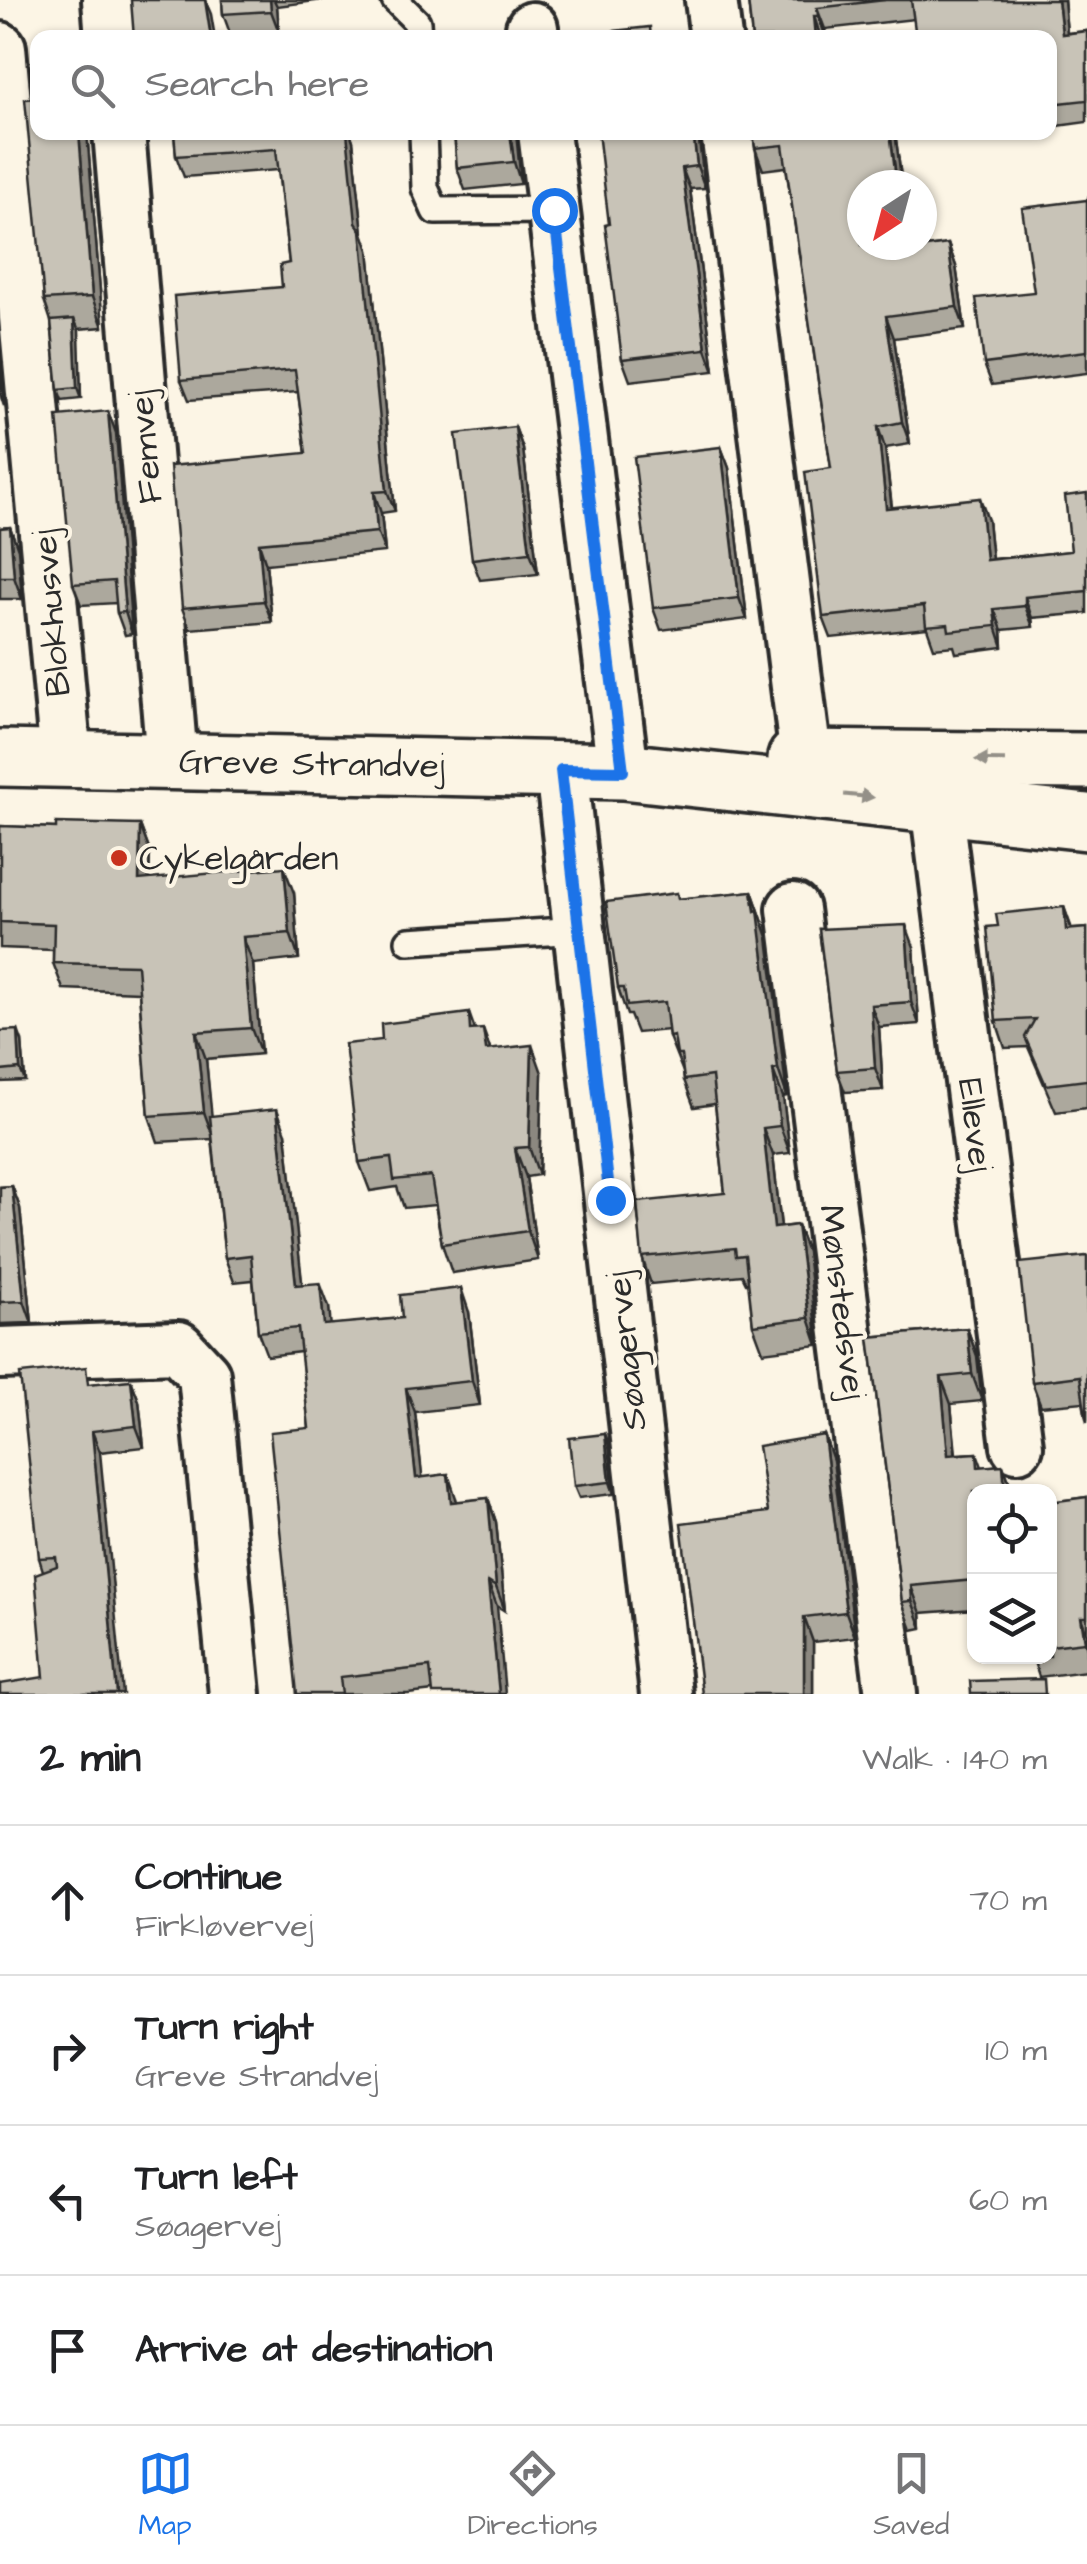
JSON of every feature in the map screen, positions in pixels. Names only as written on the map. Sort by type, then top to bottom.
[{"type":"main road","name":"Greve Strandvej","points":[[0,758],[623,771],[806,758],[1087,762]]},
{"type":"main road","name":"Greve Strandvej","points":[[623,771],[1087,822]]},
{"type":"street","points":[[108,0],[110,30]]},
{"type":"street","points":[[711,0],[715,30]]},
{"type":"street","name":"Blokhusvej","points":[[0,48],[66,759]]},
{"type":"street","name":"Femvej","points":[[120,140],[172,760]]},
{"type":"street","points":[[545,140],[623,771]]},
{"type":"street","points":[[729,140],[806,758]]},
{"type":"street","name":"Søagervej","points":[[561,770],[666,1694]]},
{"type":"street","name":"Ellevej","points":[[936,804],[1017,1446]]},
{"type":"street","name":"Mønstedsvej","points":[[793,909],[891,1694]]},
{"type":"street","points":[[0,1353],[178,1347],[204,1375],[235,1694]]},
{"type":"lane","points":[[395,0],[417,22],[418,30]]},
{"type":"lane","points":[[423,140],[426,188],[434,211],[554,210]]},
{"type":"lane","points":[[410,941],[580,930]]},
{"type":"building","points":[[131,0],[205,0],[210,30],[133,30]]},
{"type":"building","points":[[222,0],[270,0],[271,11],[223,14]]},
{"type":"building","points":[[748,0],[885,0],[817,8],[815,30],[751,30]]},
{"type":"building","points":[[911,0],[1058,0],[1062,34],[1087,31],[1087,100],[1057,103],[1057,30],[915,30]]},
{"type":"building","points":[[25,99],[30,99],[30,140],[80,140],[92,297],[44,300]]},
{"type":"building","points":[[175,140],[348,140],[356,223],[361,230],[387,491],[374,492],[377,532],[259,543],[264,601],[182,608],[170,466],[306,453],[295,370],[181,380],[174,296],[282,287],[280,265],[289,263],[276,149],[176,156]]},
{"type":"building","points":[[455,140],[511,140],[514,162],[457,168]]},
{"type":"building","points":[[599,140],[694,140],[697,166],[682,168],[706,349],[622,359],[605,225],[609,224]]},
{"type":"building","points":[[754,140],[891,140],[895,170],[847,170],[847,260],[937,260],[937,246],[948,244],[957,307],[886,316],[902,422],[878,427],[886,508],[980,498],[986,560],[1071,551],[1065,496],[1087,493],[1087,591],[1025,597],[1025,606],[994,609],[996,626],[949,631],[948,624],[926,626],[924,606],[823,617],[805,472],[831,468],[783,145],[755,148]]},
{"type":"building","points":[[1087,200],[1087,351],[984,364],[976,298],[1034,292],[1022,208]]},
{"type":"building","points":[[74,319],[77,388],[58,390],[51,321]]},
{"type":"building","points":[[108,411],[125,612],[117,613],[114,581],[73,584],[57,416]]},
{"type":"building","points":[[515,427],[530,552],[472,559],[456,434]]},
{"type":"building","points":[[721,447],[739,598],[653,608],[634,457]]},
{"type":"building","points":[[10,527],[14,577],[0,577],[0,528]]},
{"type":"building","points":[[56,823],[140,825],[139,880],[284,867],[290,933],[243,937],[251,1028],[196,1032],[204,1112],[149,1116],[137,965],[53,963],[54,924],[0,922],[0,826],[56,828]]},
{"type":"building","points":[[752,891],[755,911],[758,910],[778,1069],[773,1070],[780,1126],[763,1128],[774,1228],[797,1225],[809,1318],[753,1325],[745,1255],[736,1256],[735,1248],[642,1257],[637,1202],[725,1193],[712,1076],[684,1080],[681,1055],[677,1055],[674,1036],[669,1037],[665,1002],[627,1006],[624,988],[618,988],[606,902],[677,893],[678,899]]},
{"type":"building","points":[[1064,907],[1066,930],[1087,928],[1087,1080],[1046,1085],[1025,1037],[1035,1019],[996,1021],[987,927],[998,926],[996,914]]},
{"type":"building","points":[[906,925],[911,1002],[871,1005],[875,1068],[837,1071],[819,929]]},
{"type":"building","points":[[469,1013],[470,1030],[483,1029],[486,1050],[532,1045],[529,1147],[515,1148],[528,1231],[442,1244],[431,1176],[394,1180],[391,1158],[359,1162],[345,1044],[382,1040],[381,1024]]},
{"type":"building","points":[[18,1030],[20,1069],[0,1071],[0,1031]]},
{"type":"building","points":[[277,1109],[296,1285],[320,1283],[324,1325],[402,1318],[400,1295],[461,1288],[472,1381],[406,1388],[416,1478],[448,1474],[451,1502],[488,1498],[496,1587],[488,1582],[499,1694],[433,1694],[430,1667],[340,1677],[342,1694],[297,1694],[270,1432],[309,1428],[298,1328],[258,1332],[251,1255],[225,1258],[210,1116]]},
{"type":"building","points":[[12,1186],[24,1301],[0,1302],[0,1187]]},
{"type":"building","points":[[1087,1256],[1086,1419],[1080,1376],[1032,1382],[1019,1263]]},
{"type":"building","points":[[967,1328],[972,1374],[941,1377],[948,1455],[977,1453],[978,1467],[1003,1465],[1004,1484],[967,1484],[967,1581],[911,1586],[912,1601],[902,1602],[869,1337]]},
{"type":"building","points":[[86,1367],[88,1384],[131,1380],[136,1426],[92,1431],[117,1694],[0,1694],[0,1684],[44,1677],[35,1574],[57,1566],[56,1557],[39,1558],[20,1374]]},
{"type":"building","points":[[605,1434],[610,1482],[574,1486],[569,1438]]},
{"type":"building","points":[[824,1435],[846,1612],[804,1617],[804,1694],[702,1694],[681,1523],[768,1512],[758,1446]]},
{"type":"building","points":[[1087,1497],[1087,1617],[1081,1617],[1085,1642],[1057,1645],[1057,1574],[1057,1501]]},
{"type":"building","points":[[1044,1679],[1045,1694],[971,1694],[970,1681]]},
{"type":"place","name":"Cykelgården","points":[[119,858]]},
{"type":"route","points":[[554,210],[623,771],[561,770],[610,1200]]}]
